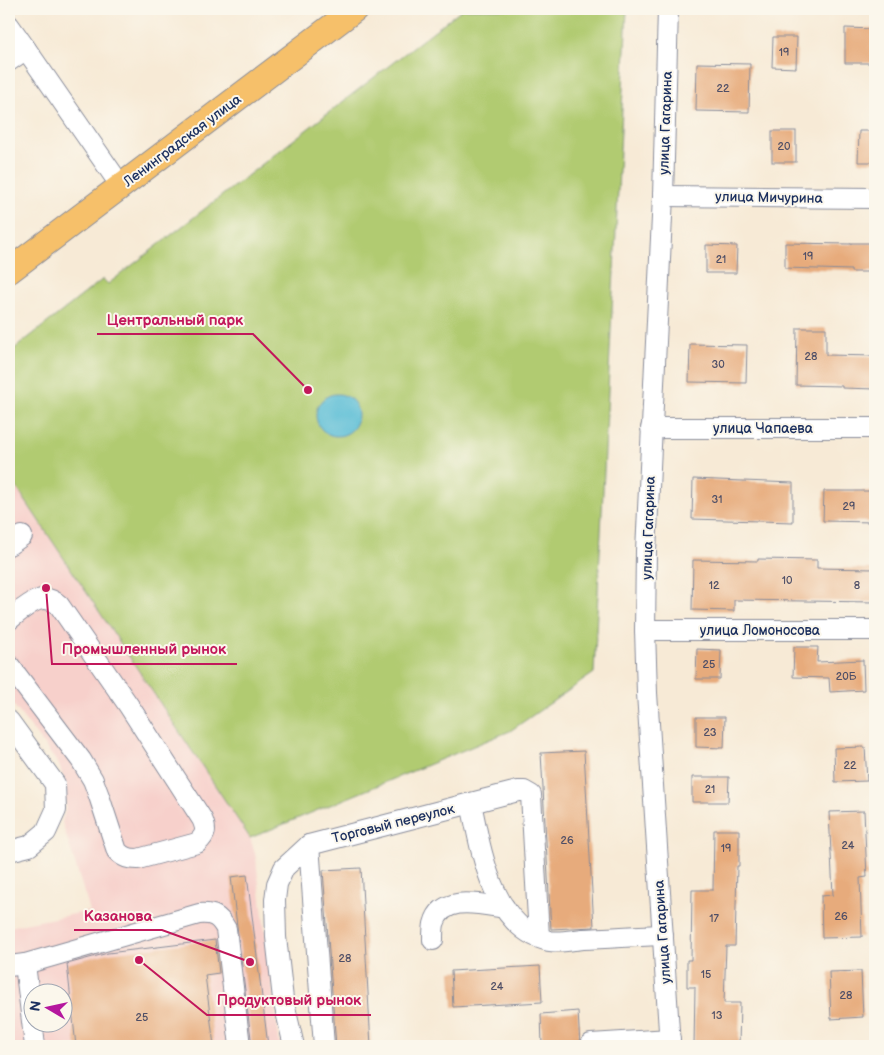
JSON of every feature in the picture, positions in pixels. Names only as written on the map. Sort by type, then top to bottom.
[{"type":"main road","name":"Ленинградская улица","points":[[9,271],[355,9]]},
{"type":"street","name":"улица Гагарина","points":[[668,9],[663,196],[651,428],[645,630],[648,720],[670,1043]]},
{"type":"street","points":[[9,25],[121,186]]},
{"type":"street","points":[[9,60],[26,49]]},
{"type":"street","name":"улица Мичурина","points":[[663,196],[875,198]]},
{"type":"street","name":"улица Чапаева","points":[[651,428],[875,428]]},
{"type":"street","points":[[9,665],[82,760],[99,796],[117,851],[122,856],[129,859],[138,859],[197,844],[204,838],[206,829],[202,819],[129,706],[59,605],[53,599],[44,598],[12,612]]},
{"type":"street","name":"улица Ломоносова","points":[[645,630],[875,630]]},
{"type":"street","points":[[9,721],[55,784],[56,810],[46,832],[29,846],[9,851]]},
{"type":"street","points":[[471,803],[518,791],[524,791],[531,795],[539,937]]},
{"type":"street","name":"Торговый переулок","points":[[294,1046],[283,998],[276,937],[275,900],[277,884],[284,868],[309,845],[471,803],[482,854],[491,881],[505,908],[519,926],[550,941],[662,935]]},
{"type":"street","points":[[309,845],[324,1046]]},
{"type":"street","points":[[433,940],[434,922],[442,911],[458,902],[470,902],[505,908]]},
{"type":"street","points":[[35,1046],[17,965],[199,914],[211,914],[220,919],[226,929],[240,1046]]},
{"type":"street","points":[[591,1044],[670,1043]]},
{"type":"shaded area","points":[[9,476],[250,838],[255,853],[280,1046],[9,1046],[9,927],[90,911],[62,822],[66,807],[66,785],[59,765],[9,699]]},
{"type":"green space","points":[[462,9],[627,9],[594,673],[510,731],[250,838],[9,476],[9,353],[103,279],[108,284]]},
{"type":"water","points":[[337,394],[352,400],[358,415],[352,430],[337,436],[322,430],[316,415],[322,400]]},
{"type":"building","points":[[845,28],[875,29],[875,63],[845,63]]},
{"type":"building","points":[[773,37],[797,37],[796,68],[772,67]]},
{"type":"building","points":[[697,63],[750,64],[749,112],[696,111]]},
{"type":"building","points":[[772,131],[796,131],[796,162],[772,162]]},
{"type":"building","points":[[859,131],[875,131],[875,162],[858,162]]},
{"type":"building","points":[[785,243],[875,243],[874,272],[785,268]]},
{"type":"building","points":[[706,245],[737,246],[736,273],[706,273]]},
{"type":"building","points":[[797,328],[826,328],[826,355],[875,356],[875,389],[796,385]]},
{"type":"building","points":[[690,344],[747,345],[746,383],[689,382]]},
{"type":"building","points":[[693,479],[793,483],[793,522],[692,519]]},
{"type":"building","points":[[824,491],[874,491],[873,522],[823,521]]},
{"type":"building","points":[[758,559],[817,560],[817,568],[875,569],[875,602],[734,600],[734,611],[692,610],[693,560],[758,561]]},
{"type":"building","points":[[794,647],[818,647],[817,662],[863,660],[864,690],[830,692],[829,678],[793,677]]},
{"type":"building","points":[[697,649],[721,650],[720,679],[696,679]]},
{"type":"building","points":[[696,717],[725,717],[724,748],[696,747]]},
{"type":"building","points":[[865,747],[867,781],[835,782],[834,748]]},
{"type":"building","points":[[584,751],[594,927],[551,929],[541,753]]},
{"type":"building","points":[[692,777],[729,777],[728,802],[692,802]]},
{"type":"building","points":[[864,811],[867,877],[860,878],[862,937],[822,938],[821,896],[833,895],[829,812]]},
{"type":"building","points":[[714,830],[739,830],[735,946],[726,946],[724,1003],[740,1003],[739,1046],[694,1046],[695,987],[687,987],[687,960],[691,960],[692,890],[713,890]]},
{"type":"building","points":[[361,868],[371,1046],[336,1046],[323,870]]},
{"type":"building","points":[[247,875],[268,1046],[252,1046],[237,926],[231,877]]},
{"type":"building","points":[[215,940],[219,973],[205,975],[214,1046],[76,1046],[72,1010],[72,982],[69,982],[67,964],[108,953]]},
{"type":"building","points":[[540,966],[542,1002],[453,1007],[451,971]]},
{"type":"building","points":[[861,971],[863,1017],[831,1019],[829,972]]},
{"type":"building","points":[[578,1011],[580,1046],[542,1046],[541,1014]]},
{"type":"place","name":"Центральный парк","points":[[308,390]]},
{"type":"place","name":"Промышленный рынок","points":[[46,588]]},
{"type":"place","name":"Продуктовый рынок","points":[[139,960]]},
{"type":"place","name":"Казанова","points":[[250,962]]}]
